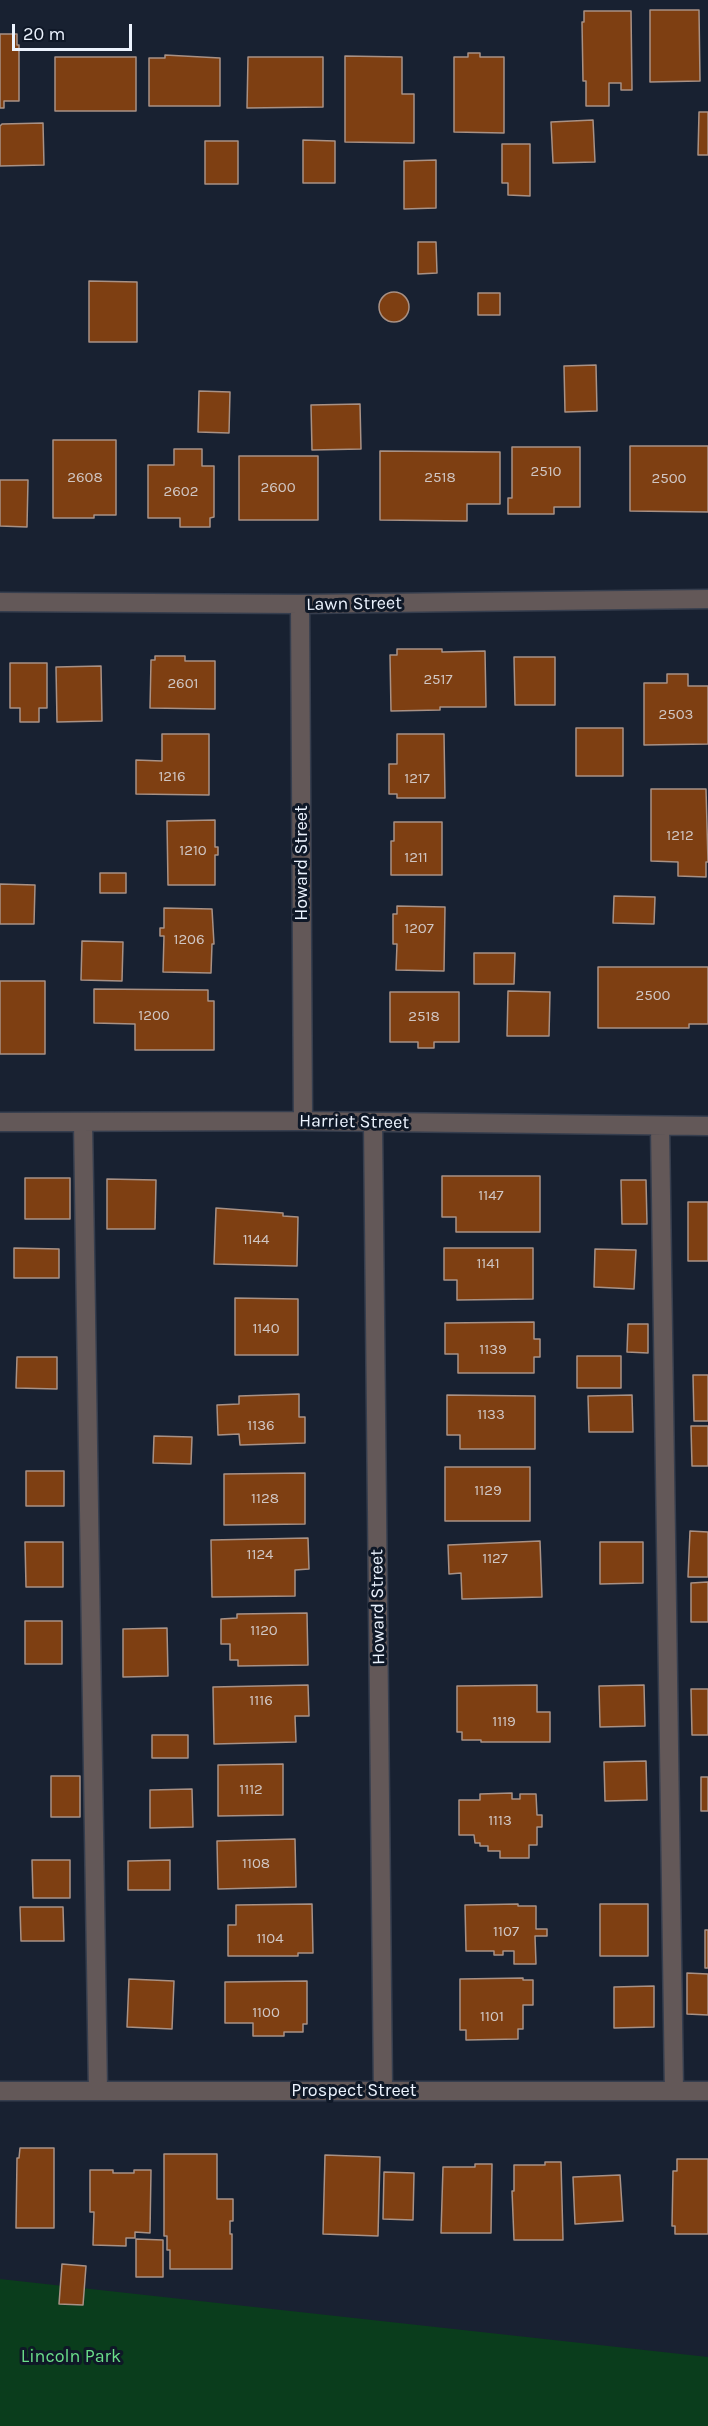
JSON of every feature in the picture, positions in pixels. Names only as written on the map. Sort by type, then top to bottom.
[{"type":"street","name":"Lawn Street","points":[[0,602],[300,604],[708,599]]},
{"type":"street","name":"Howard Street","points":[[300,604],[303,1121]]},
{"type":"street","name":"Harriet Street","points":[[0,1122],[303,1121],[708,1126]]},
{"type":"street","points":[[83,1122],[98,2091]]},
{"type":"street","name":"Howard Street","points":[[373,1123],[383,2091]]},
{"type":"street","points":[[660,1126],[674,2091]]},
{"type":"street","name":"Prospect Street","points":[[0,2091],[708,2091]]},
{"type":"green space","name":"Lincoln Park","points":[[0,2279],[708,2357],[708,2426],[0,2426]]},
{"type":"building","points":[[650,10],[699,10],[700,81],[650,82]]},
{"type":"building","points":[[584,11],[631,11],[632,90],[621,90],[621,83],[609,83],[609,106],[586,106],[586,81],[583,81],[582,22],[584,22]]},
{"type":"building","points":[[0,34],[17,34],[17,45],[19,45],[19,101],[4,101],[4,108],[0,108]]},
{"type":"building","points":[[468,53],[480,53],[480,57],[504,57],[504,133],[454,132],[454,57],[468,57]]},
{"type":"building","points":[[165,55],[220,58],[220,106],[149,106],[149,58],[165,58]]},
{"type":"building","points":[[345,56],[402,57],[402,94],[414,94],[414,143],[345,142]]},
{"type":"building","points":[[55,57],[136,57],[136,111],[55,111]]},
{"type":"building","points":[[248,57],[323,57],[323,107],[247,108]]},
{"type":"building","points":[[699,112],[708,112],[708,155],[698,155]]},
{"type":"building","points":[[593,120],[595,162],[553,163],[551,122]]},
{"type":"building","points":[[43,123],[44,165],[0,166],[0,126],[2,124]]},
{"type":"building","points":[[303,140],[335,141],[335,183],[303,183]]},
{"type":"building","points":[[205,141],[238,141],[238,184],[205,184]]},
{"type":"building","points":[[502,144],[530,144],[530,196],[508,195],[508,183],[502,183]]},
{"type":"building","points":[[436,160],[436,208],[404,209],[404,161]]},
{"type":"building","points":[[418,242],[436,242],[437,273],[418,274]]},
{"type":"building","points":[[89,281],[137,282],[137,342],[89,342]]},
{"type":"building","points":[[394,292],[405,296],[409,307],[405,318],[394,322],[383,318],[379,307],[383,296]]},
{"type":"building","points":[[478,293],[500,293],[500,315],[478,315]]},
{"type":"building","points":[[596,365],[597,411],[565,412],[564,366]]},
{"type":"building","points":[[199,391],[230,392],[229,433],[198,432]]},
{"type":"building","points":[[360,404],[361,449],[312,450],[311,405]]},
{"type":"building","points":[[53,440],[116,440],[116,515],[94,515],[94,518],[53,518]]},
{"type":"building","points":[[630,446],[708,446],[708,512],[630,511]]},
{"type":"building","points":[[512,447],[580,447],[580,507],[554,507],[554,514],[508,514],[508,498],[512,498]]},
{"type":"building","points":[[174,449],[202,449],[202,466],[214,466],[214,517],[210,518],[210,527],[180,527],[180,518],[148,518],[148,465],[174,465]]},
{"type":"building","points":[[380,451],[500,452],[500,504],[467,504],[467,521],[380,520]]},
{"type":"building","points":[[239,456],[318,456],[318,520],[239,520]]},
{"type":"building","points":[[0,480],[28,480],[27,527],[0,526]]},
{"type":"building","points":[[397,649],[442,649],[442,652],[485,651],[486,707],[440,707],[440,710],[391,711],[390,655],[397,655]]},
{"type":"building","points":[[155,656],[185,656],[185,661],[215,661],[215,709],[150,708],[151,660],[155,660]]},
{"type":"building","points":[[514,657],[555,657],[555,705],[515,705]]},
{"type":"building","points":[[10,663],[47,663],[47,708],[39,708],[39,722],[20,722],[20,708],[10,708]]},
{"type":"building","points":[[101,666],[102,721],[57,722],[56,667]]},
{"type":"building","points":[[667,674],[688,674],[688,686],[708,686],[708,744],[644,745],[644,683],[667,683]]},
{"type":"building","points":[[576,728],[623,728],[623,776],[576,776]]},
{"type":"building","points":[[162,734],[209,734],[209,795],[136,794],[136,760],[162,761]]},
{"type":"building","points":[[397,734],[444,734],[445,798],[397,798],[397,794],[389,794],[389,764],[397,764]]},
{"type":"building","points":[[651,789],[706,789],[708,862],[706,862],[706,877],[678,876],[678,862],[651,861]]},
{"type":"building","points":[[215,820],[215,847],[218,847],[218,855],[215,855],[215,885],[168,885],[167,821]]},
{"type":"building","points":[[394,822],[442,822],[442,875],[391,875],[391,841],[394,841]]},
{"type":"building","points":[[100,873],[126,873],[126,893],[100,893]]},
{"type":"building","points":[[0,884],[35,885],[34,924],[0,924]]},
{"type":"building","points":[[614,896],[655,897],[654,924],[613,923]]},
{"type":"building","points":[[397,906],[445,907],[444,971],[396,970],[397,944],[393,944],[393,914],[397,914]]},
{"type":"building","points":[[164,908],[212,909],[214,944],[212,944],[211,973],[163,972],[164,936],[160,936],[160,928],[164,928]]},
{"type":"building","points":[[82,941],[123,942],[122,981],[81,980]]},
{"type":"building","points":[[474,953],[515,953],[514,984],[474,984]]},
{"type":"building","points":[[598,967],[708,967],[708,1024],[689,1024],[689,1028],[598,1028]]},
{"type":"building","points":[[0,981],[45,981],[45,1054],[0,1054]]},
{"type":"building","points":[[94,989],[208,990],[208,1001],[214,1001],[214,1050],[135,1050],[135,1024],[94,1023]]},
{"type":"building","points":[[508,991],[550,992],[549,1036],[507,1036]]},
{"type":"building","points":[[390,992],[459,992],[459,1042],[434,1042],[434,1048],[418,1048],[418,1042],[390,1042]]},
{"type":"building","points":[[442,1176],[540,1176],[540,1232],[456,1232],[456,1217],[442,1217]]},
{"type":"building","points":[[25,1178],[70,1178],[70,1219],[25,1219]]},
{"type":"building","points":[[107,1179],[156,1180],[155,1229],[107,1229]]},
{"type":"building","points":[[621,1180],[646,1180],[647,1224],[622,1224]]},
{"type":"building","points":[[688,1202],[708,1202],[708,1261],[688,1261]]},
{"type":"building","points":[[216,1208],[283,1213],[283,1216],[298,1217],[297,1266],[214,1264]]},
{"type":"building","points":[[14,1248],[59,1249],[59,1278],[14,1278]]},
{"type":"building","points":[[444,1248],[533,1248],[533,1299],[457,1300],[457,1280],[444,1280]]},
{"type":"building","points":[[595,1249],[636,1250],[634,1289],[594,1287]]},
{"type":"building","points":[[235,1298],[298,1299],[298,1355],[235,1355]]},
{"type":"building","points":[[534,1322],[534,1339],[540,1339],[540,1357],[534,1357],[534,1373],[458,1373],[458,1354],[445,1354],[445,1323]]},
{"type":"building","points":[[628,1324],[648,1324],[648,1353],[627,1352]]},
{"type":"building","points":[[577,1356],[621,1356],[621,1388],[577,1388]]},
{"type":"building","points":[[17,1357],[57,1357],[57,1389],[16,1388]]},
{"type":"building","points":[[693,1375],[708,1375],[708,1421],[694,1421]]},
{"type":"building","points":[[299,1394],[299,1417],[305,1417],[305,1443],[240,1445],[239,1434],[218,1435],[217,1405],[239,1404],[239,1396]]},
{"type":"building","points":[[447,1395],[535,1396],[535,1449],[460,1449],[460,1435],[447,1435]]},
{"type":"building","points":[[632,1395],[633,1432],[589,1432],[588,1396]]},
{"type":"building","points":[[691,1426],[708,1426],[708,1466],[692,1466]]},
{"type":"building","points":[[154,1436],[192,1437],[191,1464],[153,1463]]},
{"type":"building","points":[[445,1467],[530,1467],[530,1521],[445,1521]]},
{"type":"building","points":[[26,1471],[64,1471],[64,1506],[26,1506]]},
{"type":"building","points":[[305,1473],[305,1524],[224,1525],[224,1474]]},
{"type":"building","points":[[690,1531],[708,1532],[708,1577],[688,1577]]},
{"type":"building","points":[[308,1538],[309,1569],[295,1570],[295,1596],[212,1597],[211,1540]]},
{"type":"building","points":[[540,1541],[542,1597],[462,1599],[461,1573],[449,1574],[448,1545]]},
{"type":"building","points":[[25,1542],[63,1542],[63,1587],[26,1587]]},
{"type":"building","points":[[600,1542],[643,1542],[643,1583],[600,1584]]},
{"type":"building","points":[[708,1582],[708,1622],[691,1622],[691,1583]]},
{"type":"building","points":[[307,1613],[308,1665],[238,1666],[238,1660],[230,1660],[230,1644],[221,1644],[221,1619],[237,1618],[237,1614]]},
{"type":"building","points":[[25,1621],[62,1621],[62,1664],[25,1664]]},
{"type":"building","points":[[167,1628],[168,1676],[123,1677],[123,1629]]},
{"type":"building","points":[[308,1685],[309,1716],[295,1716],[296,1742],[214,1744],[213,1687]]},
{"type":"building","points":[[537,1685],[537,1712],[550,1712],[550,1742],[462,1740],[462,1732],[457,1732],[457,1686]]},
{"type":"building","points":[[644,1685],[645,1726],[600,1727],[599,1686]]},
{"type":"building","points":[[691,1689],[708,1689],[708,1735],[692,1735]]},
{"type":"building","points":[[152,1735],[188,1735],[188,1758],[152,1758]]},
{"type":"building","points":[[646,1761],[647,1800],[605,1801],[604,1762]]},
{"type":"building","points":[[283,1764],[283,1815],[218,1816],[218,1765]]},
{"type":"building","points":[[51,1776],[80,1776],[80,1817],[51,1817]]},
{"type":"building","points":[[701,1777],[708,1777],[708,1811],[701,1811]]},
{"type":"building","points":[[192,1789],[193,1827],[150,1828],[150,1790]]},
{"type":"building","points":[[512,1793],[512,1799],[520,1799],[520,1794],[536,1794],[537,1815],[542,1815],[542,1827],[537,1827],[537,1845],[529,1845],[529,1858],[500,1858],[500,1851],[488,1851],[488,1846],[475,1843],[474,1835],[459,1835],[459,1800],[480,1800],[480,1794]]},
{"type":"building","points":[[295,1839],[296,1887],[218,1889],[217,1841]]},
{"type":"building","points":[[32,1860],[70,1860],[70,1898],[33,1898]]},
{"type":"building","points":[[170,1860],[170,1890],[128,1890],[128,1861]]},
{"type":"building","points":[[312,1904],[313,1953],[298,1953],[298,1956],[228,1956],[228,1925],[236,1925],[236,1905]]},
{"type":"building","points":[[518,1904],[518,1906],[536,1906],[536,1929],[547,1929],[547,1936],[535,1936],[536,1964],[514,1964],[514,1951],[503,1951],[503,1955],[494,1955],[494,1951],[466,1951],[465,1905]]},
{"type":"building","points":[[600,1904],[648,1904],[648,1956],[600,1956]]},
{"type":"building","points":[[20,1907],[63,1907],[64,1941],[21,1941]]},
{"type":"building","points":[[705,1930],[708,1930],[708,1968],[705,1968]]},
{"type":"building","points":[[687,1973],[708,1974],[708,2015],[687,2014]]},
{"type":"building","points":[[523,1978],[523,1980],[533,1980],[533,2005],[523,2005],[523,2029],[518,2029],[518,2039],[466,2040],[466,2030],[460,2030],[460,1979]]},
{"type":"building","points":[[129,1979],[174,1981],[172,2029],[127,2027]]},
{"type":"building","points":[[307,1981],[307,2024],[303,2024],[303,2032],[284,2032],[284,2036],[253,2036],[253,2023],[225,2023],[225,1982]]},
{"type":"building","points":[[654,1986],[654,2027],[614,2028],[614,1987]]},
{"type":"building","points":[[20,2148],[54,2148],[54,2228],[16,2228],[17,2158],[19,2158]]},
{"type":"building","points":[[164,2154],[217,2154],[217,2199],[233,2199],[233,2221],[230,2221],[232,2269],[170,2269],[170,2250],[167,2250],[167,2236],[164,2236]]},
{"type":"building","points":[[325,2155],[380,2157],[378,2236],[323,2234]]},
{"type":"building","points":[[677,2159],[708,2159],[708,2234],[675,2234],[675,2226],[672,2226],[673,2171],[677,2171]]},
{"type":"building","points":[[545,2162],[561,2162],[563,2240],[514,2240],[512,2191],[514,2191],[514,2165],[545,2165]]},
{"type":"building","points":[[475,2164],[492,2164],[491,2233],[441,2233],[443,2167],[475,2167]]},
{"type":"building","points":[[90,2170],[134,2173],[134,2170],[151,2170],[150,2233],[135,2232],[135,2238],[126,2238],[126,2246],[93,2245],[94,2212],[90,2212]]},
{"type":"building","points":[[384,2172],[414,2173],[413,2220],[383,2219]]},
{"type":"building","points":[[620,2175],[623,2221],[575,2224],[573,2177]]},
{"type":"building","points":[[136,2239],[163,2240],[163,2277],[136,2277]]},
{"type":"building","points":[[62,2264],[86,2266],[83,2305],[59,2304]]}]
